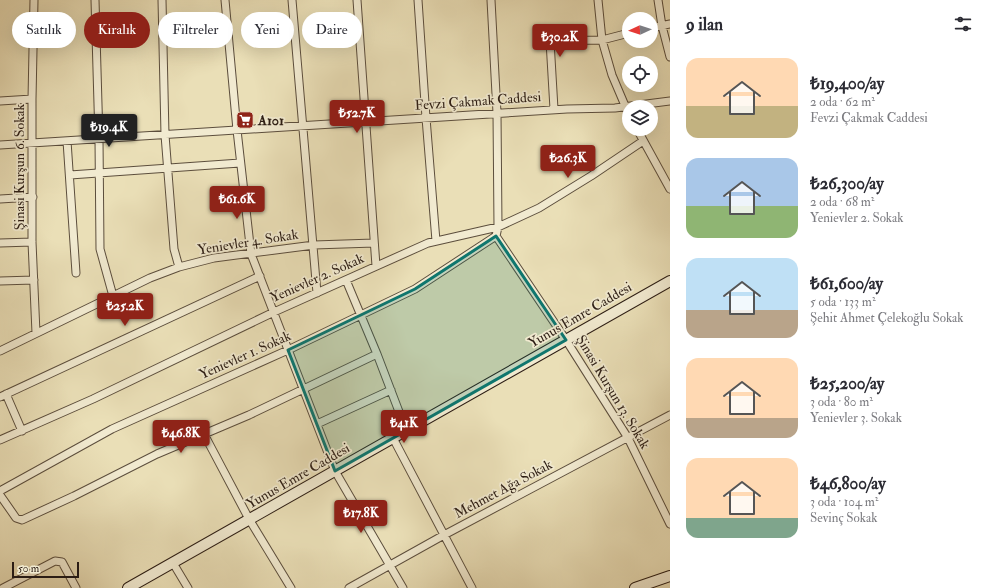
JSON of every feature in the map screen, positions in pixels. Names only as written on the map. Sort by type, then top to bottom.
[{"type":"street","name":"Şinasi Kurşun 6. Sokak","points":[[34,0],[32,242],[36,333]]},
{"type":"street","points":[[95,0],[99,139],[100,249],[113,296]]},
{"type":"street","points":[[162,0],[165,135],[174,249],[178,268]]},
{"type":"street","points":[[225,0],[240,163],[251,254],[336,471],[403,588]]},
{"type":"street","points":[[292,0],[317,293]]},
{"type":"street","points":[[357,0],[376,266]]},
{"type":"street","points":[[418,0],[436,241]]},
{"type":"street","points":[[491,0],[497,113],[498,227],[496,236]]},
{"type":"street","points":[[598,0],[602,40],[612,75],[622,100]]},
{"type":"street","points":[[658,0],[662,26],[670,57]]},
{"type":"street","points":[[658,27],[670,24]]},
{"type":"street","points":[[554,109],[550,41],[602,40],[622,35]]},
{"type":"street","points":[[0,101],[32,100]]},
{"type":"street","name":"Fevzi Çakmak Caddesi","points":[[658,103],[670,101]]},
{"type":"street","name":"Fevzi Çakmak Caddesi","points":[[0,145],[554,109],[622,107]]},
{"type":"street","points":[[640,136],[670,189]]},
{"type":"street","points":[[67,141],[76,273]]},
{"type":"street","name":"Yenievler 2. Sokak","points":[[0,440],[93,399],[274,312],[428,243],[498,227],[539,208],[591,176],[643,141]]},
{"type":"street","points":[[70,175],[240,163]]},
{"type":"street","points":[[0,198],[33,197]]},
{"type":"street","name":"Yenievler 1. Sokak","points":[[0,491],[112,429],[288,350],[415,289],[496,236]]},
{"type":"street","name":"Şinasi Kurşun 13. Sokak","points":[[496,236],[566,340],[628,438],[670,524]]},
{"type":"street","points":[[0,243],[32,242]]},
{"type":"street","name":"Yenievler 4. Sokak","points":[[0,351],[150,278],[178,268],[214,258],[314,245],[374,243]]},
{"type":"street","points":[[22,431],[3,396],[260,276]]},
{"type":"street","points":[[0,281],[34,280]]},
{"type":"street","points":[[346,280],[377,354],[406,430]]},
{"type":"street","name":"Yunus Emre Caddesi","points":[[128,588],[670,281]]},
{"type":"street","points":[[0,495],[16,518],[22,520],[74,496],[157,454],[249,415],[377,354]]},
{"type":"street","points":[[317,424],[391,390]]},
{"type":"street","name":"Mehmet Ağa Sokak","points":[[349,588],[391,566],[444,535],[670,415]]},
{"type":"street","points":[[204,434],[249,519],[291,588]]},
{"type":"street","points":[[393,438],[472,588]]},
{"type":"street","points":[[3,588],[55,560],[62,562],[76,588]]},
{"type":"street","points":[[173,563],[188,588]]},
{"type":"street","points":[[635,588],[670,576]]},
{"type":"highlighted area","points":[[496,236],[566,340],[335,471],[288,350],[415,289]]},
{"type":"place","name":"A101","points":[[245,120]]}]
